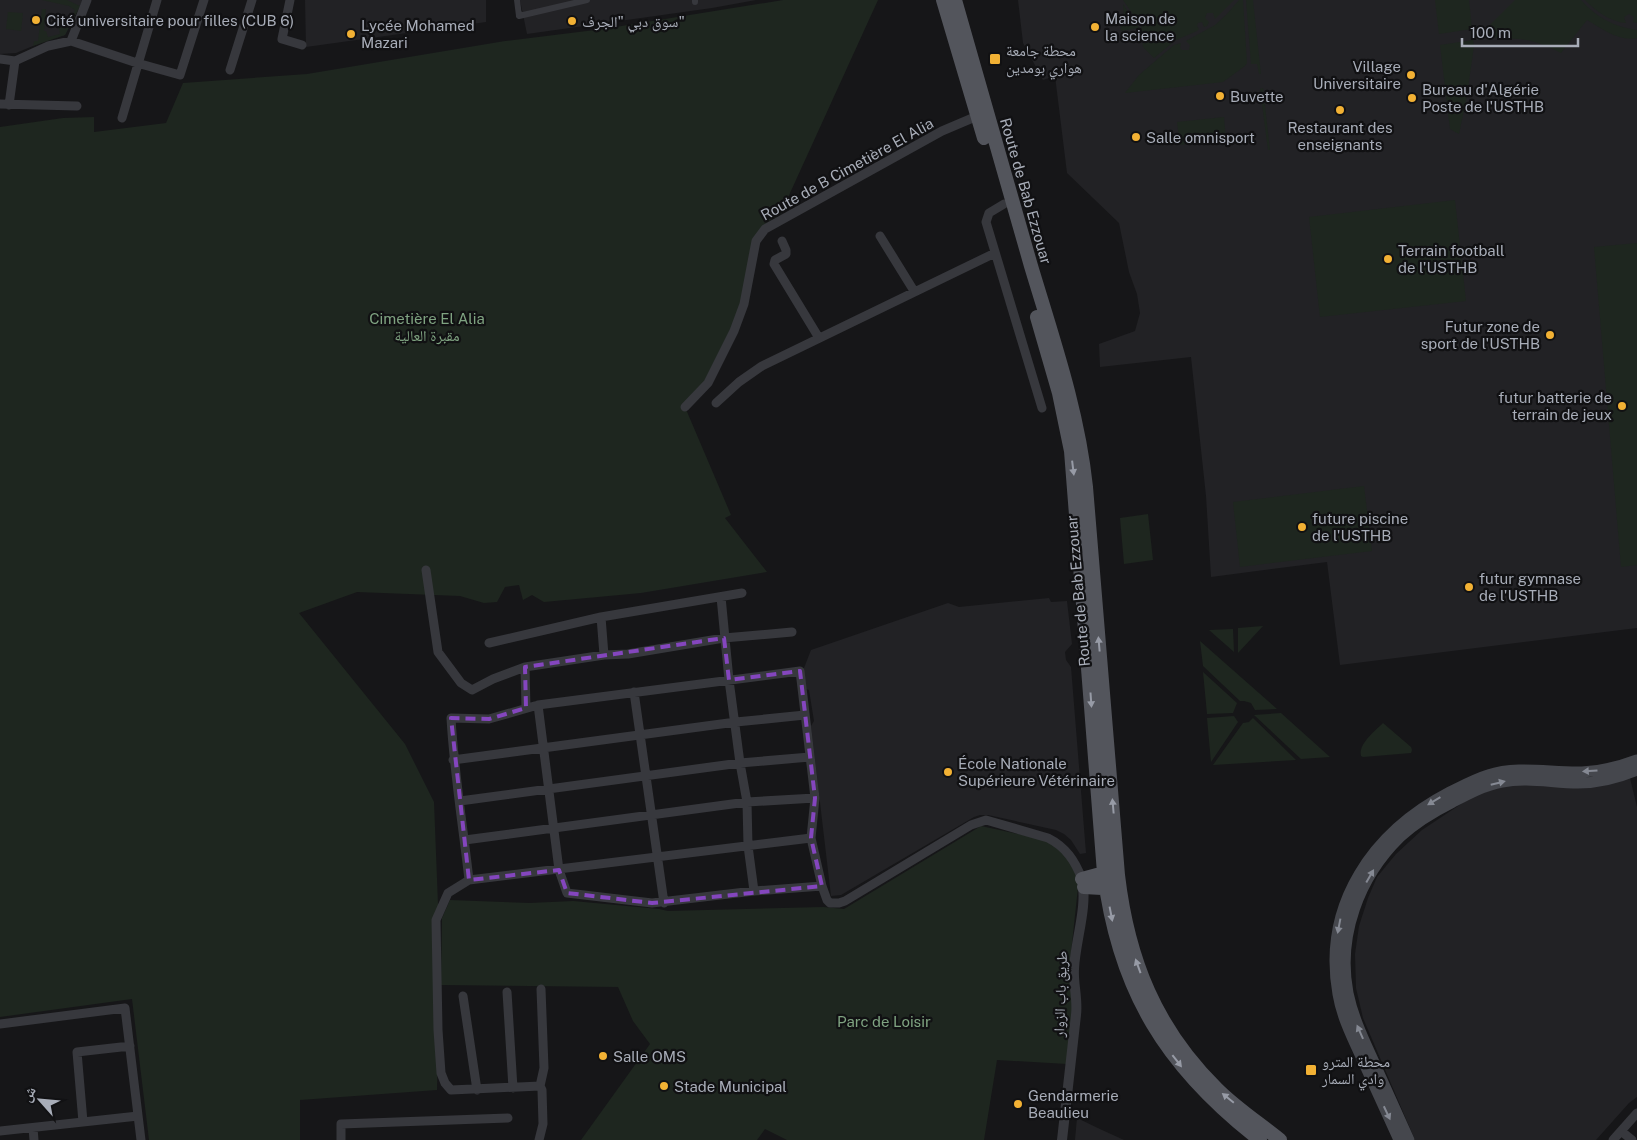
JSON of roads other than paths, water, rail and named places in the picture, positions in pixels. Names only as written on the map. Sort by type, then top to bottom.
[{"type":"main road","name":"Route de Bab Ezzouar","points":[[944,0],[964,50]]},
{"type":"main road","name":"Route de Bab Ezzouar","points":[[955,0],[964,50],[982,114],[1067,389],[1081,447],[1119,879],[1130,942],[1142,977],[1168,1029],[1190,1059],[1219,1091],[1245,1112],[1260,1140]]},
{"type":"main road","name":"Route de Bab Ezzouar","points":[[982,114],[1004,204],[1059,393],[1070,451],[1104,873],[1119,950],[1144,1011],[1181,1066],[1232,1118],[1280,1140]]},
{"type":"main road","points":[[1399,1140],[1346,1026],[1335,974],[1337,933],[1342,912],[1351,888],[1363,867],[1394,829],[1435,800],[1488,775],[1517,770],[1597,771],[1637,760]]},
{"type":"main road","points":[[1409,1140],[1357,1023],[1348,993],[1346,974],[1348,935],[1359,895],[1370,874],[1384,854],[1401,836],[1440,808],[1488,786],[1511,780],[1594,782],[1612,779],[1637,770]]},
{"type":"main road","points":[[1083,883],[1104,873],[1119,879]]},
{"type":"main road","points":[[1083,883],[1106,888],[1119,879]]},
{"type":"main road","points":[[1232,1118],[1238,1117],[1245,1112]]},
{"type":"street","points":[[71,41],[87,0]]},
{"type":"street","points":[[122,118],[157,0]]},
{"type":"street","points":[[0,59],[15,61],[48,46],[71,41],[137,64],[180,75],[204,0]]},
{"type":"street","points":[[230,70],[252,0]]},
{"type":"street","points":[[290,0],[282,39],[302,45]]},
{"type":"street","points":[[517,0],[520,15],[587,0]]},
{"type":"street","points":[[15,61],[4,105],[77,106]]},
{"type":"street","name":"Route de B Cimetière El Alia","points":[[685,407],[708,383],[734,331],[744,304],[756,241],[765,229],[942,130],[982,114]]},
{"type":"street","points":[[1004,204],[989,214],[986,222],[1042,408]]},
{"type":"street","points":[[880,236],[914,291]]},
{"type":"street","points":[[782,241],[786,254],[775,260],[774,264],[819,338]]},
{"type":"street","points":[[716,403],[739,382],[762,366],[995,253]]},
{"type":"street","points":[[426,570],[438,652],[461,683],[472,690],[493,679],[525,668],[604,655],[628,654],[724,638],[792,632]]},
{"type":"street","points":[[489,644],[601,616],[742,593]]},
{"type":"street","points":[[721,597],[724,638],[740,763],[747,802],[748,846],[754,891]]},
{"type":"street","points":[[601,616],[604,655]]},
{"type":"street","points":[[525,668],[526,708]]},
{"type":"street","points":[[469,880],[460,801],[453,760],[451,718],[489,719],[538,705],[800,671],[815,798],[811,838],[827,900],[838,903],[845,901],[971,825],[986,820],[1056,842],[1072,858],[1083,883]]},
{"type":"street","points":[[634,692],[664,903]]},
{"type":"street","points":[[538,705],[559,870],[567,893],[664,903],[754,891],[822,886]]},
{"type":"street","points":[[453,760],[736,722],[805,715]]},
{"type":"street","points":[[460,801],[740,763],[810,758]]},
{"type":"street","points":[[465,840],[747,802],[815,798]]},
{"type":"street","points":[[540,1086],[451,1090],[445,1083],[441,1073],[438,1030],[436,920],[448,893],[469,880],[811,838]]},
{"type":"street","name":"طريق باب الزوار","points":[[1062,1140],[1077,1009],[1074,971],[1083,883]]},
{"type":"street","points":[[539,1140],[543,1124],[542,1090],[540,1086],[544,1068],[541,989]]},
{"type":"street","points":[[507,992],[513,1088]]},
{"type":"street","points":[[463,996],[477,1090]]},
{"type":"street","points":[[0,1024],[125,1008],[141,1140]]},
{"type":"street","points":[[83,1122],[76,1052],[130,1046]]},
{"type":"street","points":[[1613,1140],[1637,1113]]},
{"type":"street","points":[[0,1131],[138,1116]]},
{"type":"street","points":[[341,1140],[340,1124],[508,1118]]},
{"type":"street","points":[[33,1128],[34,1140]]},
{"type":"street","points":[[1622,1131],[1632,1140]]},
{"type":"place","name":"Cité universitaire pour filles (CUB 6)","points":[[36,20]]},
{"type":"place","name":"سوق دبي \"الجرف\"","points":[[572,21]]},
{"type":"place","name":"Maison de la science","points":[[1095,27]]},
{"type":"place","name":"Lycée Mohamed Mazari","points":[[351,34]]},
{"type":"place","name":"محطة جامعة هواري بومدين","points":[[995,59]]},
{"type":"place","name":"Village Universitaire","points":[[1411,75]]},
{"type":"place","name":"Buvette","points":[[1220,96]]},
{"type":"place","name":"Bureau d'Algérie Poste de l'USTHB","points":[[1412,98]]},
{"type":"place","name":"Restaurant des enseignants","points":[[1340,110]]},
{"type":"place","name":"Salle omnisport","points":[[1136,137]]},
{"type":"place","name":"Terrain football de l'USTHB","points":[[1388,259]]},
{"type":"place","name":"Futur zone de sport de l'USTHB","points":[[1550,335]]},
{"type":"place","name":"futur batterie de terrain de jeux","points":[[1622,406]]},
{"type":"place","name":"future piscine de l'USTHB","points":[[1302,527]]},
{"type":"place","name":"futur gymnase de l'USTHB","points":[[1469,587]]},
{"type":"place","name":"École Nationale Supérieure Vétérinaire","points":[[948,772]]},
{"type":"place","name":"Salle OMS","points":[[603,1056]]},
{"type":"place","name":"محطة المترو وادي السمار","points":[[1311,1070]]},
{"type":"place","name":"Stade Municipal","points":[[664,1086]]},
{"type":"place","name":"Gendarmerie Beaulieu","points":[[1018,1104]]},
{"type":"park label","name":"Cimetière El Alia مقبرة العالية","points":[[427,326]]},
{"type":"park label","name":"Parc de Loisir","points":[[884,1021]]}]
